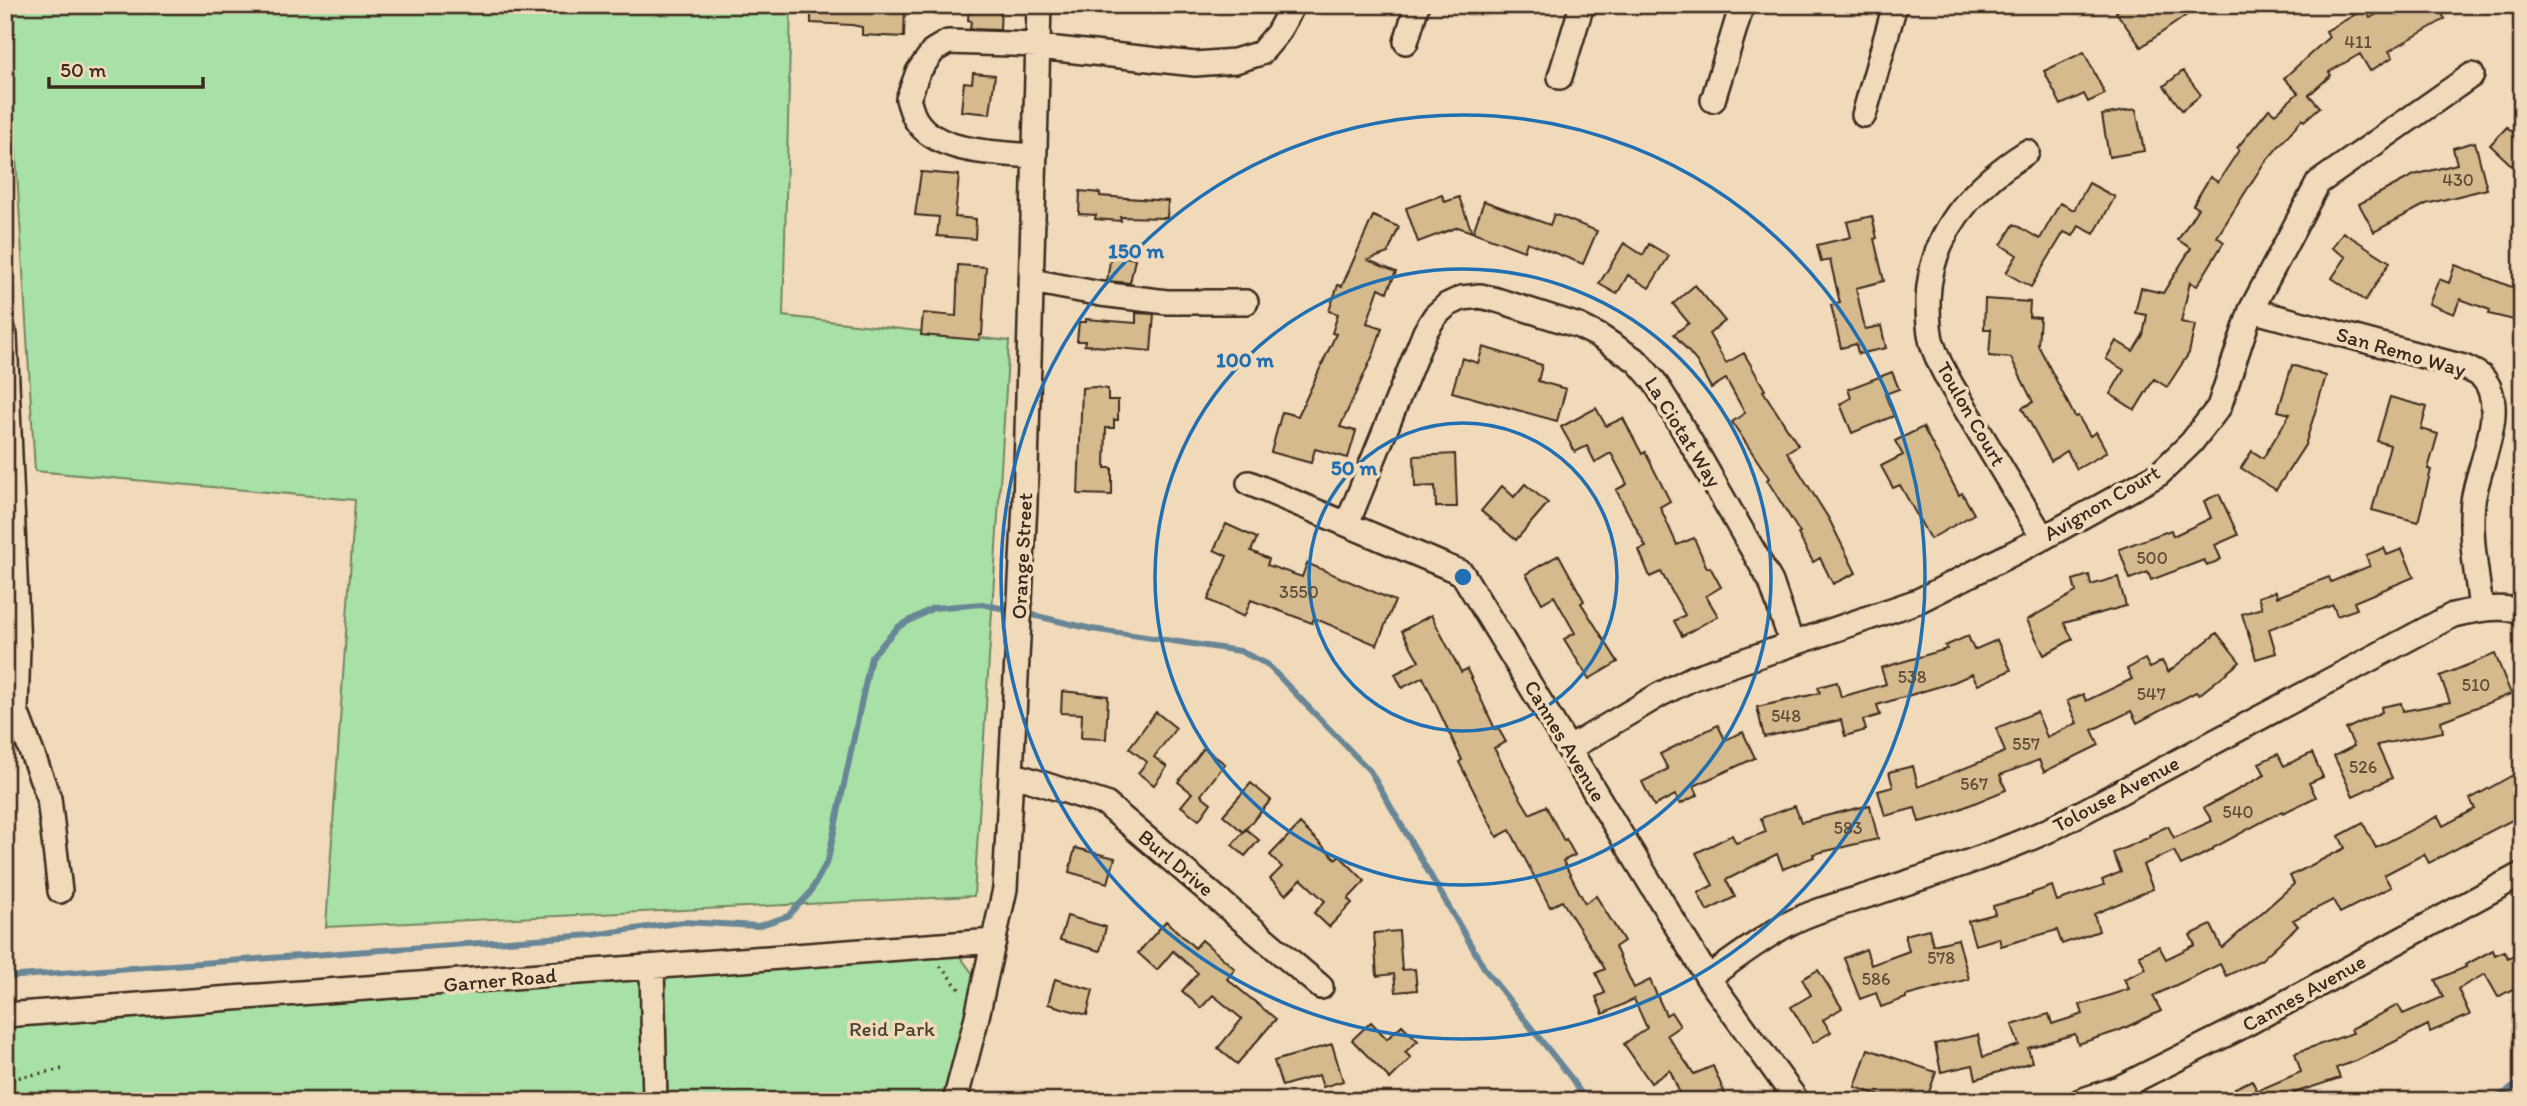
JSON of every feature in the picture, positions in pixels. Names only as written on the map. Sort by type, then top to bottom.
[{"type":"street","name":"Orange Street","points":[[955,1101],[1005,889],[1020,604],[1039,5]]},
{"type":"street","points":[[1035,156],[987,152],[938,141],[916,120],[908,99],[918,72],[934,50],[948,41],[1038,46],[1195,64],[1235,61],[1261,53],[1277,34],[1293,5]]},
{"type":"street","points":[[1406,43],[1417,5]]},
{"type":"street","points":[[1560,78],[1582,5]]},
{"type":"street","points":[[1713,100],[1742,5]]},
{"type":"street","points":[[1864,115],[1895,5]]},
{"type":"street","name":"Avignon Court","points":[[1570,748],[1693,678],[1918,601],[2043,538],[2159,474],[2191,443],[2219,407],[2251,310],[2318,183],[2472,75]]},
{"type":"street","name":"Toulon Court","points":[[2027,152],[1998,170],[1982,185],[1961,209],[1945,234],[1933,261],[1928,316],[1931,341],[1950,382],[2043,538]]},
{"type":"street","points":[[1031,281],[1101,295],[1167,302],[1246,302]]},
{"type":"street","name":"La Ciotat Way","points":[[1347,524],[1425,332],[1435,316],[1447,305],[1462,298],[1480,296],[1497,300],[1579,326],[1637,361],[1668,403],[1771,582],[1792,644]]},
{"type":"street","name":"San Remo Way","points":[[2251,310],[2464,367],[2481,376],[2490,389],[2494,407],[2492,429],[2473,502],[2473,534],[2481,609]]},
{"type":"street","points":[[5,335],[18,647],[11,711],[49,798],[60,891]]},
{"type":"street","name":"Cannes Avenue","points":[[1249,483],[1462,573],[1708,978],[1797,1101]]},
{"type":"street","name":"Tolouse Avenue","points":[[1708,978],[1788,924],[1824,908],[2014,846],[2453,615],[2481,609],[2509,608],[2522,611]]},
{"type":"street","name":"Burl Drive","points":[[1012,774],[1106,804],[1321,987]]},
{"type":"street","name":"Cannes Avenue","points":[[2080,1101],[2119,1088],[2239,1028],[2522,874]]},
{"type":"street","name":"Garner Road","points":[[5,1015],[994,942]]},
{"type":"street","points":[[652,967],[655,1101]]},
{"type":"path","points":[[939,965],[966,996]]},
{"type":"path","points":[[5,1080],[63,1069]]},
{"type":"green space","points":[[7,5],[791,5],[783,316],[1009,341],[974,896],[326,927],[355,500],[35,471]]},
{"type":"green space","name":"Reid Park","points":[[956,951],[978,981],[948,1101],[5,1101],[5,1025]]},
{"type":"building","points":[[811,5],[881,5],[880,7],[905,9],[904,37],[862,35],[862,27],[811,23]]},
{"type":"building","points":[[969,5],[1001,5],[1000,30],[970,29]]},
{"type":"building","points":[[2125,5],[2201,5],[2141,47],[2116,12]]},
{"type":"building","points":[[2393,5],[2437,5],[2445,19],[2389,51],[2393,57],[2370,71],[2360,54],[2329,72],[2331,75],[2309,95],[2320,107],[2304,121],[2302,119],[2262,166],[2217,237],[2224,242],[2197,286],[2190,282],[2181,322],[2195,325],[2189,353],[2167,387],[2154,379],[2135,410],[2110,394],[2124,370],[2106,359],[2116,341],[2133,351],[2143,335],[2147,315],[2135,313],[2141,288],[2163,293],[2191,248],[2178,240],[2198,208],[2193,205],[2210,177],[2218,182],[2239,150],[2237,148],[2269,109],[2275,114],[2298,93],[2284,78],[2329,37],[2326,31],[2365,9],[2370,18]]},
{"type":"building","points":[[2084,52],[2105,94],[2088,102],[2084,94],[2061,105],[2044,71]]},
{"type":"building","points":[[2183,71],[2201,95],[2182,110],[2164,86]]},
{"type":"building","points":[[973,73],[995,75],[990,114],[961,111],[964,82],[972,83]]},
{"type":"building","points":[[2136,109],[2144,151],[2109,157],[2102,115]]},
{"type":"building","points":[[2507,127],[2522,140],[2522,175],[2490,145]]},
{"type":"building","points":[[2475,142],[2487,189],[2426,204],[2374,232],[2359,204],[2414,175],[2457,164],[2453,148]]},
{"type":"building","points":[[921,172],[959,175],[955,217],[976,219],[975,239],[937,236],[939,217],[915,215]]},
{"type":"building","points":[[2089,183],[2115,197],[2094,234],[2079,226],[2073,236],[2064,232],[2031,287],[2006,273],[2017,255],[2001,245],[2014,224],[2040,239],[2060,203],[2074,210]]},
{"type":"building","points":[[1080,191],[1100,193],[1100,196],[1168,201],[1167,218],[1120,217],[1121,221],[1095,219],[1096,215],[1079,214]]},
{"type":"building","points":[[1442,195],[1445,202],[1459,197],[1472,232],[1458,227],[1418,242],[1406,208]]},
{"type":"building","points":[[1484,201],[1550,225],[1554,214],[1597,231],[1583,264],[1527,242],[1524,251],[1473,232]]},
{"type":"building","points":[[1373,216],[1399,227],[1388,253],[1368,260],[1396,272],[1387,292],[1379,288],[1367,323],[1382,328],[1374,353],[1340,427],[1356,431],[1348,458],[1315,449],[1311,463],[1271,452],[1282,412],[1298,416],[1336,334],[1332,333],[1338,314],[1329,311],[1338,285],[1342,286]]},
{"type":"building","points":[[1872,216],[1877,238],[1874,239],[1884,281],[1856,288],[1865,329],[1881,326],[1886,348],[1858,354],[1856,344],[1841,348],[1831,305],[1840,303],[1830,260],[1821,262],[1817,245],[1851,237],[1847,222]]},
{"type":"building","points":[[2343,232],[2390,262],[2365,301],[2332,278],[2346,257],[2332,248]]},
{"type":"building","points":[[1624,243],[1643,255],[1649,244],[1669,256],[1649,288],[1628,275],[1617,294],[1599,284]]},
{"type":"building","points":[[1111,254],[1135,259],[1130,283],[1107,281]]},
{"type":"building","points":[[958,265],[986,267],[982,335],[979,340],[921,335],[923,313],[956,316]]},
{"type":"building","points":[[2455,265],[2522,291],[2522,322],[2489,314],[2490,310],[2460,299],[2454,314],[2429,304],[2439,279],[2449,283]]},
{"type":"building","points":[[1695,285],[1725,321],[1709,334],[1726,363],[1744,353],[1765,390],[1763,391],[1798,445],[1787,452],[1829,519],[1856,573],[1833,584],[1820,558],[1813,562],[1798,534],[1800,533],[1767,480],[1769,478],[1732,422],[1745,413],[1726,379],[1711,388],[1697,362],[1674,334],[1689,323],[1673,304]]},
{"type":"building","points":[[1985,299],[2030,302],[2029,317],[2040,318],[2038,345],[2075,417],[2078,416],[2090,436],[2096,432],[2107,452],[2077,469],[2067,451],[2051,461],[2022,408],[2033,402],[2011,358],[1989,356],[1991,329],[1984,329]]},
{"type":"building","points":[[1136,313],[1154,314],[1151,351],[1084,345],[1085,341],[1077,341],[1079,322],[1086,322],[1086,319],[1136,323]]},
{"type":"building","points":[[1483,347],[1542,365],[1538,381],[1566,389],[1557,421],[1452,392],[1462,358],[1478,363]]},
{"type":"building","points":[[2292,365],[2326,376],[2305,445],[2276,490],[2241,468],[2252,451],[2263,458],[2290,414],[2278,411]]},
{"type":"building","points":[[1892,372],[1899,389],[1885,394],[1894,416],[1852,433],[1840,404],[1851,398],[1848,389]]},
{"type":"building","points":[[1082,388],[1108,389],[1108,400],[1118,400],[1118,420],[1114,420],[1114,428],[1106,428],[1105,468],[1112,468],[1112,495],[1078,494]]},
{"type":"building","points":[[2390,397],[2427,407],[2421,429],[2438,434],[2418,522],[2372,510],[2390,445],[2377,441]]},
{"type":"building","points":[[1596,408],[1606,426],[1623,418],[1642,454],[1645,452],[1670,501],[1660,507],[1677,545],[1694,538],[1707,568],[1710,567],[1721,587],[1706,596],[1718,616],[1682,636],[1674,621],[1685,615],[1661,572],[1650,577],[1639,550],[1646,547],[1616,490],[1627,484],[1611,453],[1595,462],[1587,446],[1575,452],[1561,427]]},
{"type":"building","points":[[1923,427],[1959,495],[1962,493],[1974,514],[1930,539],[1900,485],[1893,488],[1881,466],[1903,455],[1895,441]]},
{"type":"building","points":[[1455,454],[1457,507],[1436,507],[1435,486],[1415,487],[1414,456]]},
{"type":"building","points":[[1525,484],[1548,503],[1516,540],[1481,511],[1502,486],[1514,497]]},
{"type":"building","points":[[2219,494],[2238,535],[2215,545],[2221,559],[2207,566],[2204,560],[2151,580],[2148,572],[2130,579],[2119,549],[2171,530],[2173,536],[2211,518],[2204,501]]},
{"type":"building","points":[[1226,524],[1257,538],[1251,551],[1269,559],[1267,565],[1302,577],[1307,563],[1395,601],[1377,645],[1314,618],[1312,623],[1251,600],[1244,617],[1208,600],[1227,556],[1214,550]]},
{"type":"building","points":[[2384,548],[2387,555],[2402,549],[2414,577],[2354,602],[2357,609],[2337,616],[2333,605],[2269,629],[2276,653],[2256,659],[2242,614],[2262,608],[2258,597],[2276,591],[2277,597],[2329,577],[2331,582],[2370,566],[2366,555]]},
{"type":"building","points":[[1559,555],[1584,601],[1581,603],[1618,662],[1589,679],[1564,639],[1575,633],[1554,596],[1542,603],[1526,574]]},
{"type":"building","points":[[2089,575],[2091,585],[2118,577],[2126,606],[2064,623],[2073,639],[2044,655],[2027,620],[2076,592],[2073,580]]},
{"type":"building","points":[[1431,615],[1461,672],[1467,669],[1495,729],[1498,728],[1506,742],[1494,748],[1518,794],[1530,814],[1546,806],[1564,841],[1566,839],[1575,855],[1563,861],[1585,903],[1596,896],[1624,941],[1615,947],[1634,988],[1650,980],[1666,1015],[1671,1012],[1680,1026],[1667,1035],[1694,1074],[1713,1066],[1728,1101],[1683,1101],[1670,1070],[1651,1083],[1624,1044],[1647,1028],[1634,999],[1603,1014],[1596,997],[1605,993],[1596,973],[1605,969],[1562,901],[1550,907],[1510,830],[1497,837],[1459,762],[1462,760],[1423,677],[1402,688],[1395,674],[1419,661],[1402,631]]},
{"type":"building","points":[[2217,633],[2240,662],[2199,695],[2196,692],[2137,723],[2131,711],[2092,730],[2099,745],[2044,772],[2039,760],[2000,775],[2006,790],[1943,816],[1919,822],[1915,808],[1885,816],[1878,791],[1893,787],[1889,772],[1913,766],[1918,787],[2005,752],[1996,728],[2037,712],[2047,737],[2077,723],[2067,701],[2083,694],[2086,701],[2132,679],[2127,669],[2145,659],[2150,668],[2162,661],[2168,672]]},
{"type":"building","points":[[1968,636],[1974,650],[1997,640],[2011,670],[1978,685],[1972,674],[1877,705],[1880,715],[1863,720],[1866,730],[1845,736],[1841,720],[1764,737],[1757,707],[1820,693],[1818,687],[1837,682],[1841,697],[1886,684],[1881,668],[1947,649],[1945,646]]},
{"type":"building","points":[[2495,654],[2511,694],[2441,721],[2443,732],[2377,745],[2392,778],[2353,796],[2334,756],[2354,746],[2346,729],[2382,712],[2381,707],[2401,703],[2403,711],[2450,702],[2440,676]]},
{"type":"building","points":[[1062,691],[1108,696],[1106,739],[1081,738],[1082,714],[1061,713]]},
{"type":"building","points":[[1156,712],[1176,728],[1154,757],[1167,767],[1154,785],[1138,773],[1147,762],[1129,748]]},
{"type":"building","points":[[1718,725],[1725,740],[1743,732],[1755,758],[1694,786],[1698,795],[1680,804],[1675,795],[1654,806],[1642,782],[1668,769],[1660,754]]},
{"type":"building","points":[[1204,748],[1225,764],[1201,795],[1211,803],[1199,820],[1181,806],[1192,793],[1178,782]]},
{"type":"building","points":[[2312,753],[2323,777],[2309,783],[2316,797],[2283,813],[2282,811],[2181,865],[2174,851],[2143,865],[2153,889],[2094,914],[2099,931],[2062,944],[2057,930],[2001,946],[1999,938],[1975,945],[1968,921],[1995,914],[1993,906],[2032,895],[2052,886],[2057,901],[2104,885],[2102,880],[2121,872],[2113,853],[2168,826],[2174,838],[2212,821],[2204,808],[2265,775],[2259,763],[2278,754],[2284,766]]},
{"type":"building","points":[[2513,775],[2522,790],[2522,815],[2429,863],[2424,854],[2384,875],[2391,887],[2340,913],[2333,900],[2293,920],[2298,926],[2261,960],[2226,976],[2220,964],[2153,996],[2161,1011],[2118,1031],[2078,1044],[2075,1034],[2028,1048],[2032,1062],[1976,1079],[1973,1065],[1941,1072],[1935,1044],[1978,1035],[1983,1057],[2019,1045],[2012,1025],[2049,1014],[2052,1024],[2083,1014],[2080,1005],[2129,989],[2124,979],[2146,969],[2139,955],[2159,946],[2166,959],[2195,945],[2190,935],[2211,925],[2222,948],[2294,884],[2290,876],[2345,848],[2339,836],[2363,823],[2376,848],[2438,816],[2443,826],[2475,809],[2470,799]]},
{"type":"building","points":[[1251,783],[1271,800],[1243,832],[1223,815]]},
{"type":"building","points":[[1870,805],[1878,839],[1813,854],[1814,857],[1783,869],[1777,854],[1726,880],[1735,897],[1707,911],[1698,893],[1713,885],[1696,853],[1732,835],[1736,843],[1766,832],[1761,818],[1795,806],[1801,822]]},
{"type":"building","points":[[1300,824],[1336,859],[1339,855],[1365,881],[1348,899],[1352,903],[1329,927],[1314,913],[1325,901],[1301,879],[1286,895],[1270,879],[1282,867],[1270,855]]},
{"type":"building","points":[[1246,829],[1259,840],[1245,856],[1232,845]]},
{"type":"building","points":[[1075,848],[1115,858],[1108,883],[1069,872]]},
{"type":"building","points":[[1067,916],[1106,927],[1100,951],[1060,940]]},
{"type":"building","points":[[1166,921],[1195,948],[1202,940],[1235,969],[1227,979],[1276,1019],[1237,1064],[1218,1048],[1242,1019],[1213,995],[1201,1008],[1182,991],[1198,973],[1173,951],[1157,970],[1138,953]]},
{"type":"building","points":[[1929,929],[1933,945],[1958,939],[1969,979],[1906,996],[1881,1007],[1876,993],[1860,999],[1844,958],[1866,949],[1871,965],[1909,951],[1905,935]]},
{"type":"building","points":[[1399,931],[1402,970],[1415,969],[1417,990],[1396,992],[1394,974],[1377,976],[1374,933]]},
{"type":"building","points":[[2493,950],[2495,955],[2504,951],[2508,958],[2522,951],[2522,984],[2498,997],[2485,974],[2458,989],[2470,1015],[2430,1032],[2428,1025],[2356,1061],[2336,1068],[2340,1078],[2294,1093],[2297,1101],[2234,1101],[2239,1099],[2235,1088],[2252,1080],[2257,1091],[2301,1072],[2295,1053],[2353,1033],[2351,1029],[2398,1005],[2403,1014],[2443,997],[2435,980],[2466,967],[2465,965]]},
{"type":"building","points":[[1818,970],[1842,1008],[1823,1020],[1831,1032],[1813,1043],[1791,1007],[1811,995],[1802,979]]},
{"type":"building","points":[[1055,979],[1093,990],[1087,1015],[1048,1004]]},
{"type":"building","points":[[1371,1022],[1387,1039],[1402,1025],[1418,1041],[1405,1052],[1411,1058],[1390,1079],[1352,1040]]},
{"type":"building","points":[[1332,1044],[1343,1081],[1323,1087],[1319,1075],[1282,1086],[1274,1061]]},
{"type":"building","points":[[1868,1049],[1936,1072],[1926,1101],[1895,1101],[1855,1087]]},
{"type":"waterway","points":[[5,977],[592,935],[684,922],[758,926],[788,916],[810,893],[828,860],[871,657],[898,627],[933,608],[982,604],[1014,611]]},
{"type":"waterway","points":[[1024,613],[1092,629],[1240,651],[1267,664],[1370,771],[1486,971],[1572,1079],[1586,1101]]},
{"type":"waterway","points":[[2493,1101],[2522,1081]]}]
